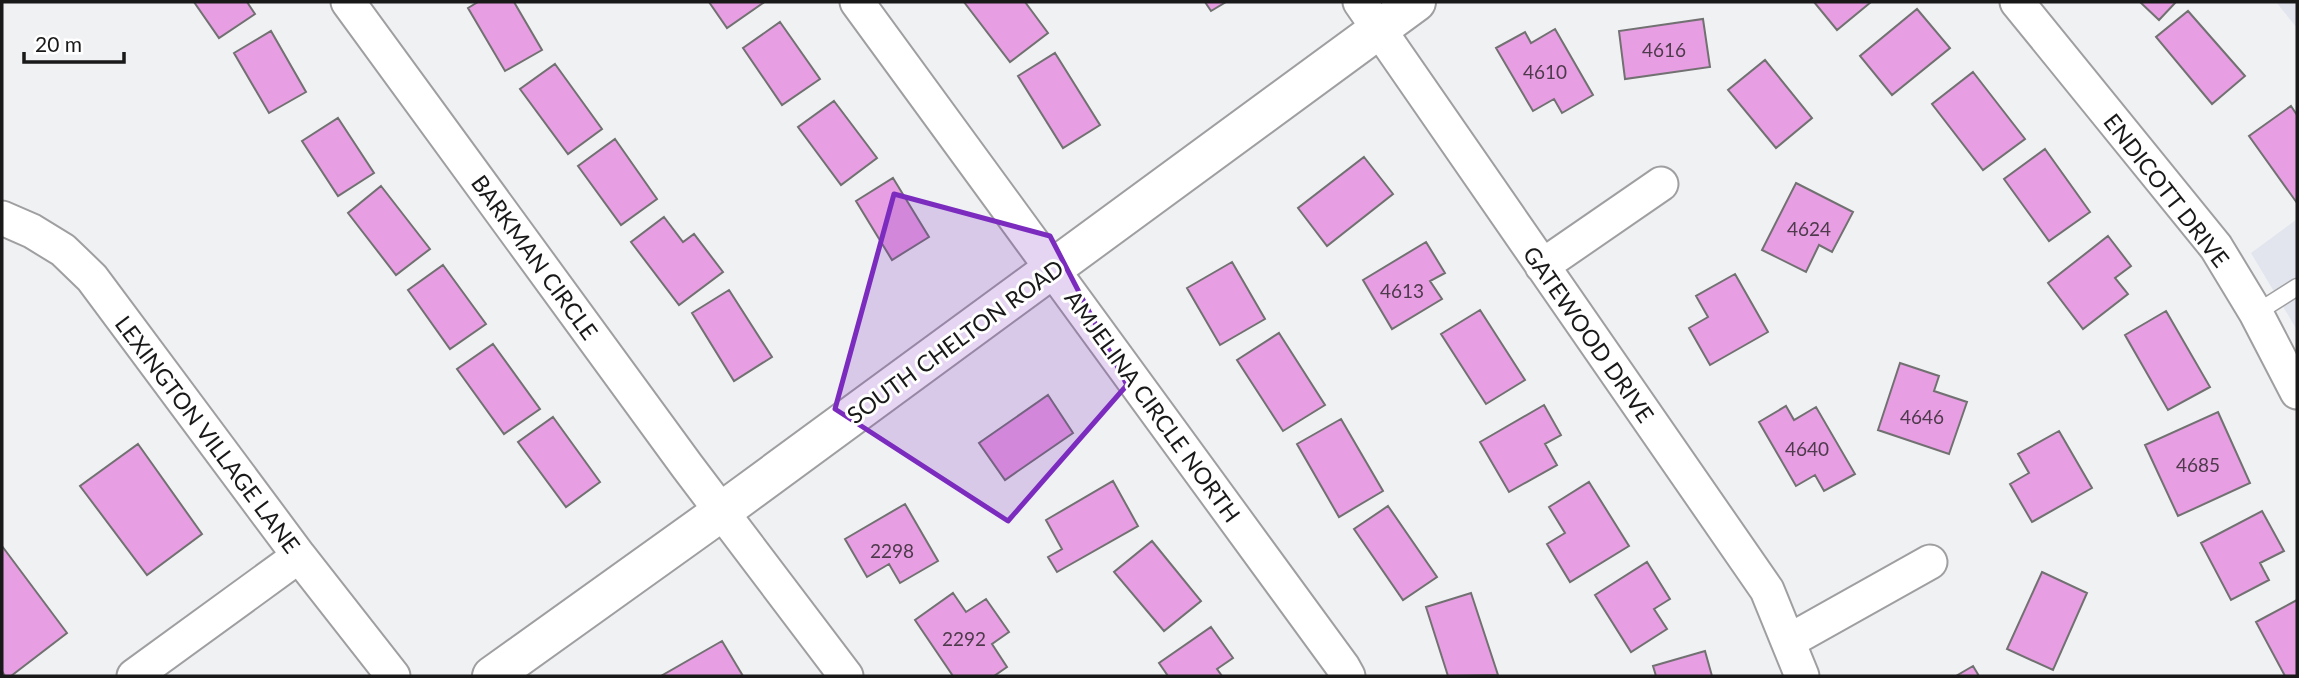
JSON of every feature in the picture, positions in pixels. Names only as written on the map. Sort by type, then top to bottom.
[{"type":"main road","name":"SOUTH CHELTON ROAD","points":[[492,676],[1053,269],[1369,15],[1416,2]]},
{"type":"street","name":"BARKMAN CIRCLE","points":[[348,2],[721,512],[846,676]]},
{"type":"street","name":"AMJELINA CIRCLE NORTH","points":[[857,2],[1348,676]]},
{"type":"street","name":"ENDICOTT DRIVE","points":[[2017,2],[2216,247],[2256,313],[2297,392]]},
{"type":"street","name":"GATEWOOD DRIVE","points":[[1369,15],[1767,590],[1802,676]]},
{"type":"street","points":[[1542,266],[1661,184]]},
{"type":"street","name":"LEXINGTON VILLAGE LANE","points":[[2,218],[32,231],[63,250],[92,278],[299,556],[393,676]]},
{"type":"street","points":[[134,676],[299,556]]},
{"type":"street","points":[[1789,641],[1930,562]]},
{"type":"lane","points":[[2256,313],[2297,287]]},
{"type":"highlighted area","points":[[894,194],[1050,236],[1127,385],[1008,521],[835,409]]},
{"type":"shaded area","points":[[2276,2],[2297,2],[2297,28]]},
{"type":"shaded area","points":[[2297,219],[2297,330],[2251,253]]},
{"type":"building","points":[[194,2],[247,2],[255,14],[219,38]]},
{"type":"building","points":[[478,2],[514,2],[542,50],[505,71],[468,8]]},
{"type":"building","points":[[709,2],[762,2],[763,3],[727,28]]},
{"type":"building","points":[[964,2],[1025,2],[1048,33],[1010,62]]},
{"type":"building","points":[[1205,2],[1226,2],[1211,11]]},
{"type":"building","points":[[1814,2],[1871,2],[1837,30]]},
{"type":"building","points":[[2140,2],[2176,2],[2159,20]]},
{"type":"building","points":[[1917,9],[1950,48],[1892,95],[1860,56]]},
{"type":"building","points":[[2188,11],[2245,76],[2212,104],[2156,37]]},
{"type":"building","points":[[1703,19],[1710,67],[1625,79],[1619,31]]},
{"type":"building","points":[[780,22],[820,79],[782,105],[743,48]]},
{"type":"building","points":[[1555,29],[1593,95],[1562,113],[1554,99],[1533,111],[1496,48],[1525,32],[1531,43]]},
{"type":"building","points":[[271,31],[306,92],[269,113],[234,53]]},
{"type":"building","points":[[1055,53],[1100,125],[1063,148],[1018,76]]},
{"type":"building","points":[[1765,60],[1812,118],[1776,148],[1728,90]]},
{"type":"building","points":[[555,64],[602,129],[568,154],[520,89]]},
{"type":"building","points":[[1973,72],[2025,139],[1983,170],[1932,104]]},
{"type":"building","points":[[834,101],[877,158],[841,185],[798,127]]},
{"type":"building","points":[[2291,106],[2297,115],[2297,203],[2249,136]]},
{"type":"building","points":[[338,118],[374,173],[338,196],[302,141]]},
{"type":"building","points":[[615,139],[657,199],[621,225],[578,166]]},
{"type":"building","points":[[2045,149],[2090,212],[2049,241],[2004,179]]},
{"type":"building","points":[[1364,157],[1393,194],[1327,246],[1298,208]]},
{"type":"building","points":[[893,178],[929,237],[892,260],[856,201]]},
{"type":"building","points":[[1796,183],[1853,212],[1832,252],[1819,245],[1806,272],[1762,250]]},
{"type":"building","points":[[381,186],[430,249],[396,275],[348,213]]},
{"type":"building","points":[[664,217],[683,242],[694,234],[723,272],[679,305],[631,242]]},
{"type":"building","points":[[2108,236],[2131,266],[2115,278],[2128,294],[2083,329],[2048,283]]},
{"type":"building","points":[[1426,242],[1445,273],[1430,281],[1442,299],[1392,329],[1363,280]]},
{"type":"building","points":[[1232,262],[1265,319],[1220,345],[1187,288]]},
{"type":"building","points":[[443,265],[486,324],[450,349],[408,290]]},
{"type":"building","points":[[1735,274],[1768,332],[1710,365],[1689,328],[1708,317],[1696,296]]},
{"type":"building","points":[[729,290],[772,357],[734,381],[692,313]]},
{"type":"building","points":[[1480,310],[1525,380],[1486,404],[1441,334]]},
{"type":"building","points":[[2166,311],[2210,387],[2168,410],[2125,335]]},
{"type":"building","points":[[1279,333],[1325,405],[1283,431],[1237,360]]},
{"type":"building","points":[[493,344],[540,409],[504,434],[457,369]]},
{"type":"building","points":[[1900,363],[1939,376],[1934,391],[1967,402],[1949,454],[1878,430]]},
{"type":"building","points":[[1048,395],[1073,433],[1005,480],[979,443]]},
{"type":"building","points":[[1544,405],[1561,435],[1545,444],[1557,465],[1509,492],[1480,442]]},
{"type":"building","points":[[1786,406],[1794,420],[1816,407],[1855,474],[1824,491],[1815,475],[1796,486],[1759,422]]},
{"type":"building","points":[[2218,412],[2250,483],[2178,516],[2145,445]]},
{"type":"building","points":[[553,417],[600,482],[566,507],[518,442]]},
{"type":"building","points":[[1341,419],[1383,491],[1339,517],[1297,444]]},
{"type":"building","points":[[2059,431],[2092,488],[2032,522],[2010,484],[2029,473],[2018,454]]},
{"type":"building","points":[[138,444],[202,534],[147,575],[80,486]]},
{"type":"building","points":[[1113,481],[1138,526],[1057,572],[1048,557],[1062,549],[1046,520]]},
{"type":"building","points":[[1589,482],[1629,546],[1570,582],[1547,544],[1565,533],[1549,507]]},
{"type":"building","points":[[905,504],[938,561],[900,583],[889,564],[867,577],[845,539]]},
{"type":"building","points":[[1388,506],[1437,577],[1403,600],[1354,529]]},
{"type":"building","points":[[2262,511],[2284,551],[2260,563],[2269,580],[2231,600],[2201,543]]},
{"type":"building","points":[[1152,541],[1201,601],[1164,631],[1114,572]]},
{"type":"building","points":[[2,546],[67,633],[11,676],[5,676],[2,671]]},
{"type":"building","points":[[1647,562],[1670,599],[1654,609],[1667,629],[1631,652],[1595,595]]},
{"type":"building","points":[[2042,572],[2087,593],[2053,670],[2007,649]]},
{"type":"building","points":[[953,593],[966,612],[986,599],[1009,632],[992,644],[1007,667],[994,676],[953,676],[915,620]]},
{"type":"building","points":[[1471,593],[1498,675],[1448,676],[1426,607]]},
{"type":"building","points":[[2297,600],[2297,676],[2285,676],[2256,622]]},
{"type":"building","points":[[1211,627],[1233,658],[1217,669],[1222,676],[1168,676],[1159,663]]},
{"type":"building","points":[[722,641],[743,676],[661,676]]},
{"type":"building","points":[[1705,651],[1712,676],[1656,676],[1653,666]]},
{"type":"building","points":[[1973,666],[1979,676],[1956,676]]}]
